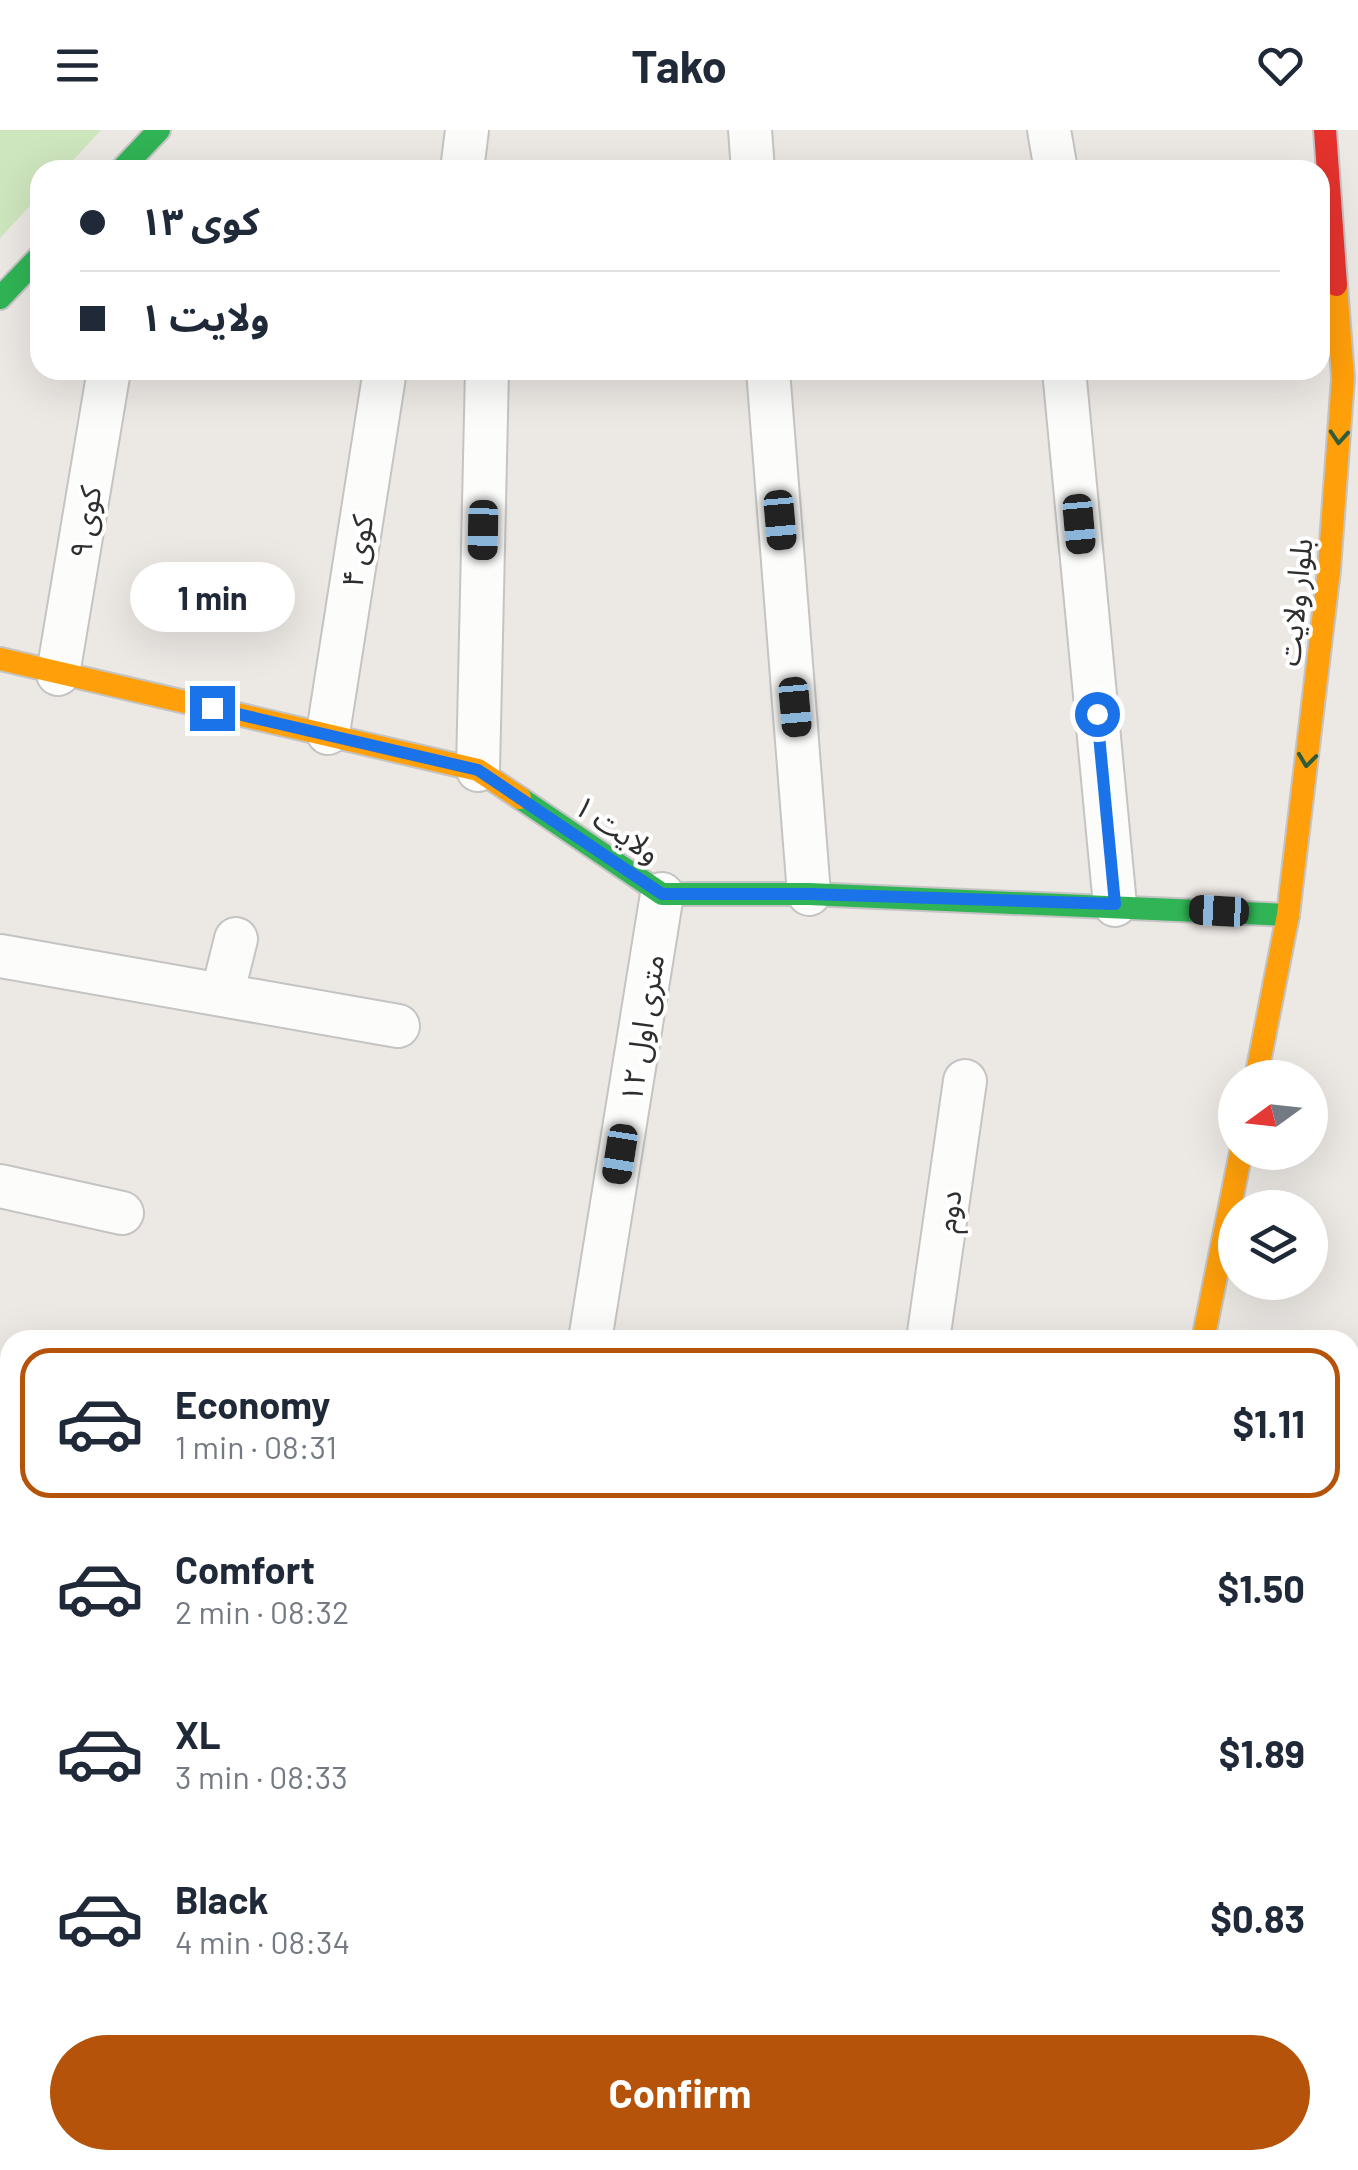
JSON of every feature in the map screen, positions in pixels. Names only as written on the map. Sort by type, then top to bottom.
[{"type":"street","points":[[463,160],[466,130]]},
{"type":"street","points":[[750,130],[752,160]]},
{"type":"street","points":[[1048,130],[1054,160]]},
{"type":"street","name":"بلوار ولایت","points":[[1324,130],[1326,160]]},
{"type":"street","name":"بلوار ولایت","points":[[1260,1060],[1288,915],[1330,570],[1343,378],[1330,208]]},
{"type":"street","points":[[0,298],[30,266]]},
{"type":"street","name":"کوی ۹","points":[[58,674],[107,380]]},
{"type":"street","name":"کوی ۴","points":[[328,733],[383,380]]},
{"type":"street","points":[[478,770],[487,380]]},
{"type":"street","points":[[769,380],[810,894]]},
{"type":"street","points":[[1065,380],[1115,904]]},
{"type":"street","name":"ولایت ۱","points":[[0,659],[478,770],[662,894],[810,894],[1115,904],[1288,915]]},
{"type":"street","name":"۱۲ متری اول","points":[[592,1330],[662,894]]},
{"type":"street","points":[[222,995],[236,939]]},
{"type":"street","points":[[0,956],[398,1026]]},
{"type":"street","name":"دوم","points":[[929,1330],[965,1081]]},
{"type":"street","points":[[1206,1330],[1237,1170]]},
{"type":"street","points":[[0,1186],[122,1214]]},
{"type":"green space","points":[[0,130],[101,130],[73,160],[30,160],[30,206],[0,238]]},
{"type":"traffic: fast","points":[[130,160],[159,130]]},
{"type":"traffic: fast","points":[[0,298],[30,266]]},
{"type":"traffic: fast","points":[[520,798],[662,894],[809,894],[1288,915]]},
{"type":"traffic: slow","points":[[1260,1060],[1288,915],[1329,570],[1343,378],[1336,285]]},
{"type":"traffic: slow","points":[[0,659],[478,770],[520,798]]},
{"type":"traffic: slow","points":[[1205,1330],[1237,1170]]},
{"type":"traffic: jam","points":[[1325,130],[1327,160]]},
{"type":"traffic: jam","points":[[1330,200],[1336,285]]},
{"type":"route","points":[[212,708],[478,770],[662,894],[810,894],[1115,904],[1097,714]]}]
